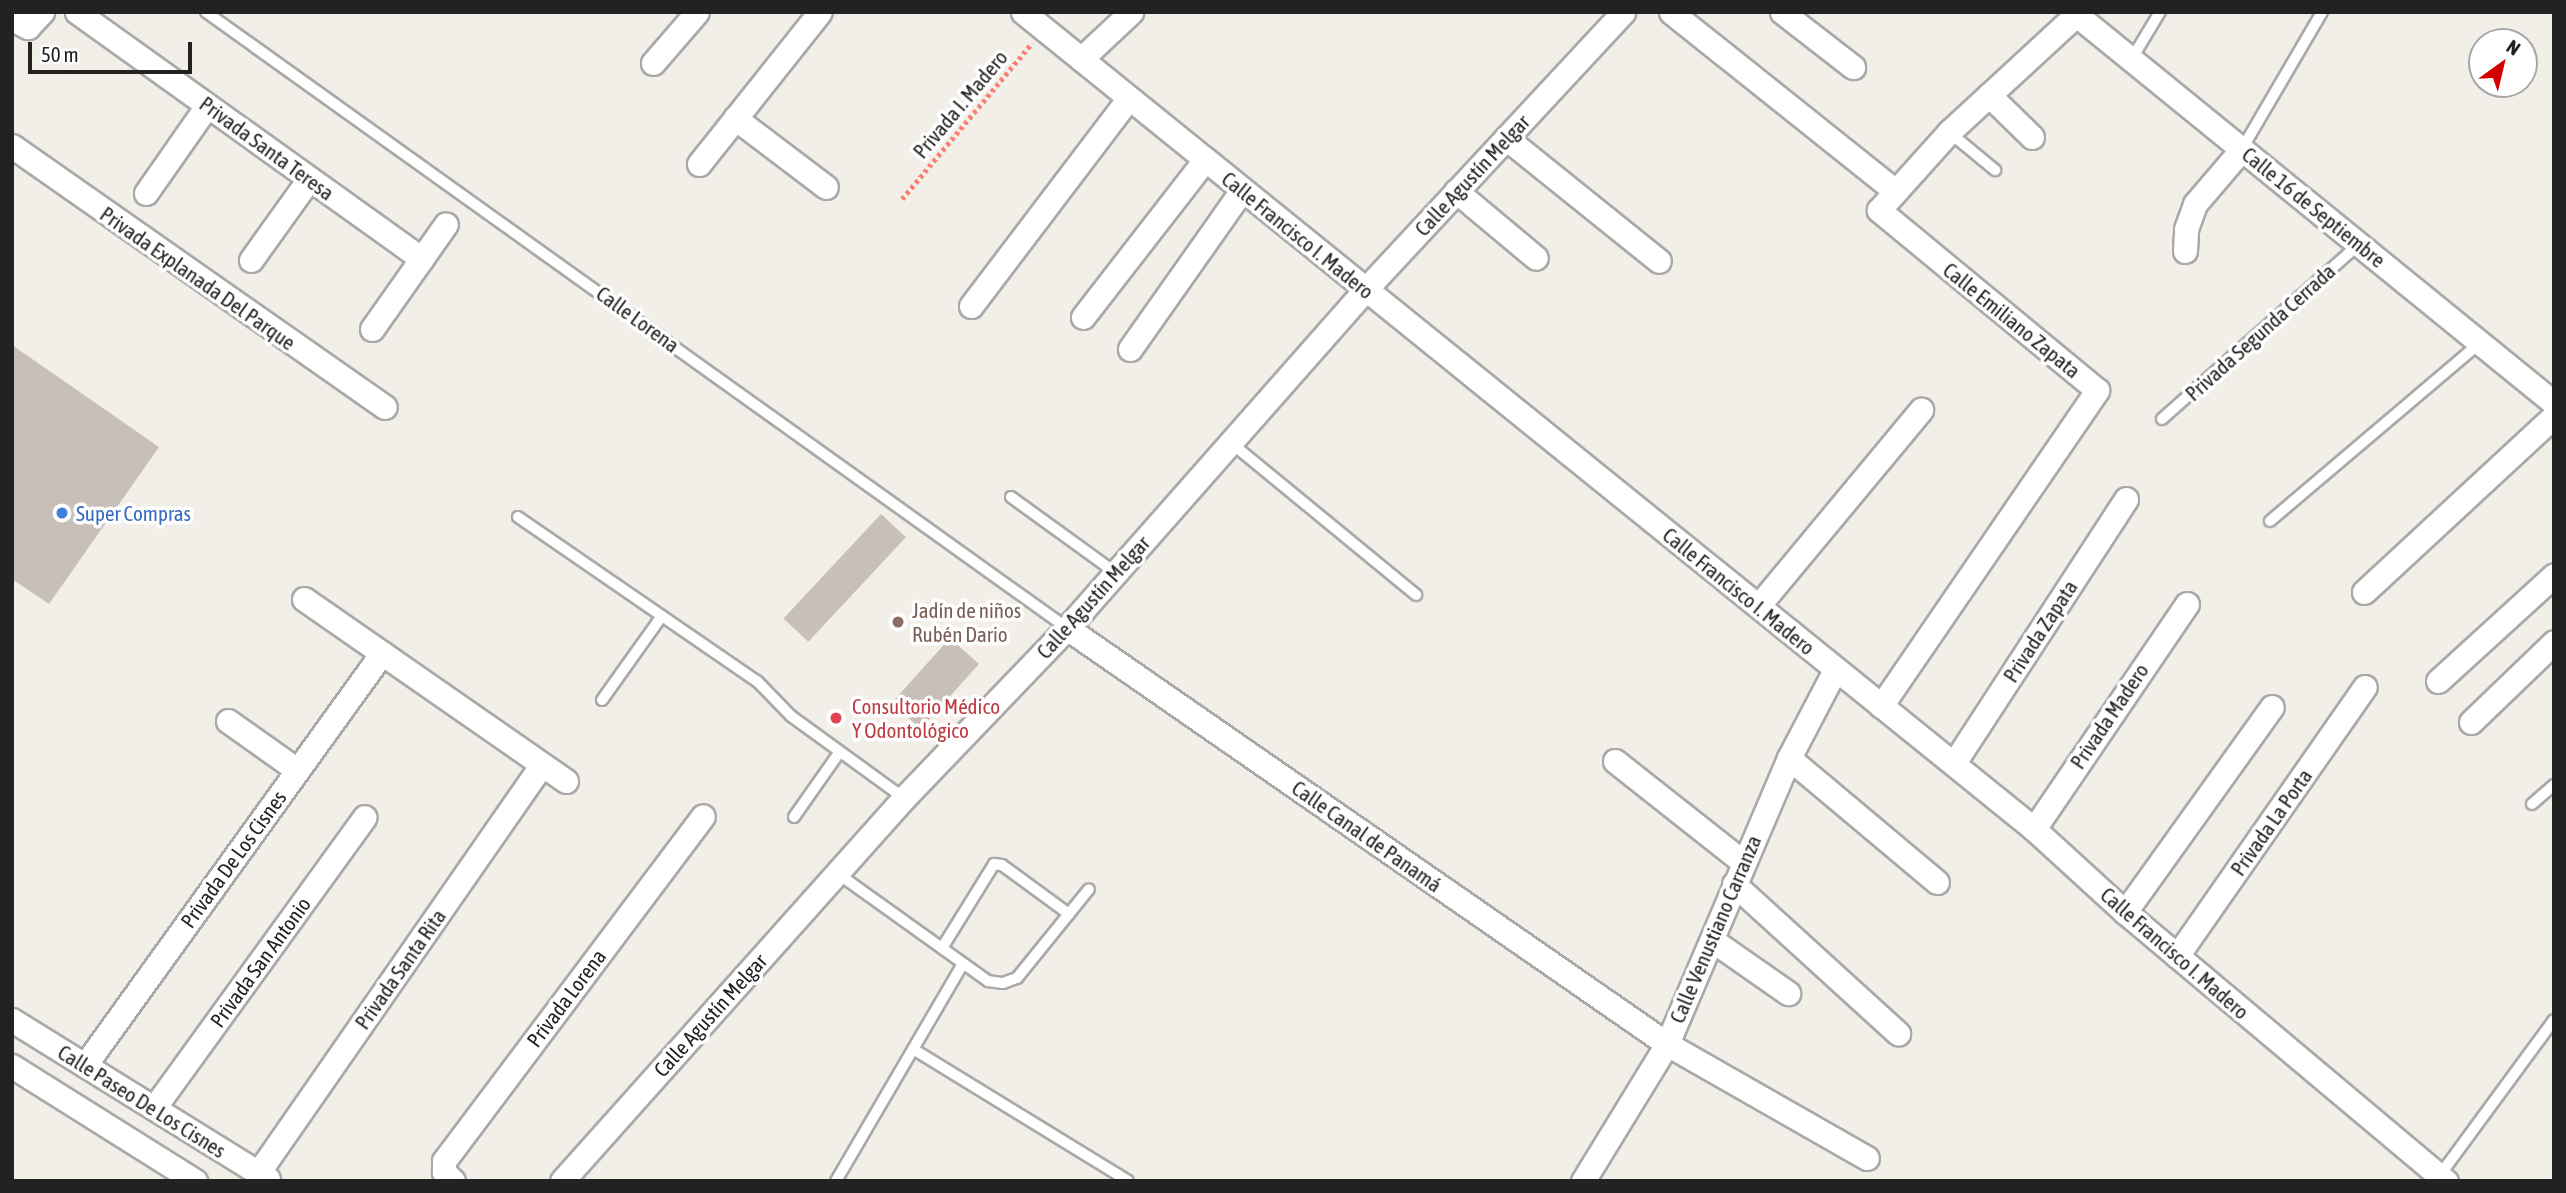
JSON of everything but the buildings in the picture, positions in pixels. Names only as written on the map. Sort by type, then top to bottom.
[{"type":"street","points":[[12,19],[28,27],[42,12]]},
{"type":"street","name":"Privada Santa Teresa","points":[[77,12],[422,259]]},
{"type":"street","points":[[653,63],[697,12]]},
{"type":"street","points":[[699,164],[820,12]]},
{"type":"street","name":"Calle Francisco I. Madero","points":[[1023,12],[2034,829],[2124,912],[2443,1178]]},
{"type":"street","points":[[1081,60],[1131,12]]},
{"type":"street","name":"Calle Agustín Melgar","points":[[562,1181],[904,797],[1067,628],[1365,290],[1623,12]]},
{"type":"street","points":[[1671,12],[1894,190]]},
{"type":"street","points":[[1782,12],[1853,67]]},
{"type":"street","name":"Calle Emiliano Zapata","points":[[1881,706],[2097,390],[1880,214],[1894,190],[1949,132],[2074,13]]},
{"type":"street","name":"Calle 16 de Septiembre","points":[[2074,13],[2554,403]]},
{"type":"street","points":[[1989,95],[2032,137]]},
{"type":"street","points":[[971,306],[1129,99]]},
{"type":"street","points":[[146,193],[207,106]]},
{"type":"street","points":[[735,118],[826,187]]},
{"type":"street","points":[[1506,138],[1659,261]]},
{"type":"street","name":"Privada Explanada Del Parque","points":[[12,146],[385,407]]},
{"type":"street","points":[[2185,251],[2186,229],[2196,204],[2242,149]]},
{"type":"street","points":[[1083,317],[1205,160]]},
{"type":"street","points":[[251,260],[309,178]]},
{"type":"street","points":[[1130,349],[1242,190]]},
{"type":"street","points":[[1456,191],[1536,258]]},
{"type":"street","points":[[372,329],[446,224]]},
{"type":"street","points":[[1759,606],[1921,410]]},
{"type":"street","points":[[2364,592],[2554,416]]},
{"type":"street","name":"Privada Zapata","points":[[1954,764],[2126,499]]},
{"type":"street","points":[[2438,681],[2554,575]]},
{"type":"street","points":[[304,598],[566,781]]},
{"type":"street","name":"Privada Madero","points":[[2034,829],[2187,604]]},
{"type":"street","name":"Calle Canal de Panamá","points":[[1067,628],[1667,1044],[1867,1158]]},
{"type":"street","points":[[2471,722],[2554,642]]},
{"type":"street","name":"Privada De Los Cisnes","points":[[85,1065],[382,653]]},
{"type":"street","name":"Calle Venustiano Carranza","points":[[1583,1181],[1667,1044],[1788,758],[1835,670]]},
{"type":"street","name":"Privada La Porta","points":[[2177,956],[2365,687]]},
{"type":"street","points":[[2124,912],[2272,707]]},
{"type":"street","points":[[228,721],[297,770]]},
{"type":"street","points":[[1788,758],[1937,882]]},
{"type":"street","points":[[1615,761],[1743,862]]},
{"type":"street","name":"Privada Santa Rita","points":[[265,1177],[542,765]]},
{"type":"street","name":"Privada Lorena","points":[[453,1181],[444,1172],[444,1161],[703,816]]},
{"type":"street","name":"Privada San Antonio","points":[[154,1108],[365,817]]},
{"type":"street","points":[[1734,884],[1898,1033]]},
{"type":"street","points":[[1712,940],[1788,993]]},
{"type":"street","name":"Calle Paseo De Los Cisnes","points":[[12,1020],[265,1177]]},
{"type":"street","name":"Calle Paseo De Los Cisnes","points":[[12,1066],[195,1181]]},
{"type":"lane","name":"Calle Lorena","points":[[206,12],[1067,628]]},
{"type":"lane","points":[[2131,60],[2160,12]]},
{"type":"lane","points":[[2242,149],[2322,12]]},
{"type":"lane","points":[[1949,132],[1995,170]]},
{"type":"lane","name":"Privada Segunda Cerrada","points":[[2162,419],[2359,244]]},
{"type":"lane","points":[[2270,521],[2480,343]]},
{"type":"lane","points":[[1230,442],[1416,595]]},
{"type":"lane","points":[[1011,498],[1116,573]]},
{"type":"lane","points":[[517,517],[757,681],[791,716],[839,753],[904,797]]},
{"type":"lane","points":[[602,700],[662,616]]},
{"type":"lane","points":[[794,817],[839,753]]},
{"type":"lane","points":[[2532,804],[2554,785]]},
{"type":"lane","points":[[942,948],[995,864],[1002,864],[1069,914]]},
{"type":"lane","points":[[837,873],[988,981],[1003,983],[1017,978],[1088,889]]},
{"type":"lane","points":[[836,1181],[963,964]]},
{"type":"lane","points":[[2443,1178],[2554,1020]]},
{"type":"lane","points":[[914,1049],[1128,1181]]},
{"type":"path","name":"Privada I. Madero","points":[[902,199],[1044,29]]},
{"type":"place","name":"Super Compras","points":[[62,513]]},
{"type":"place","name":"Jadín de niños Rubén Dario","points":[[898,622]]},
{"type":"place","name":"Consultorio Médico Y Odontológico","points":[[836,718]]}]
